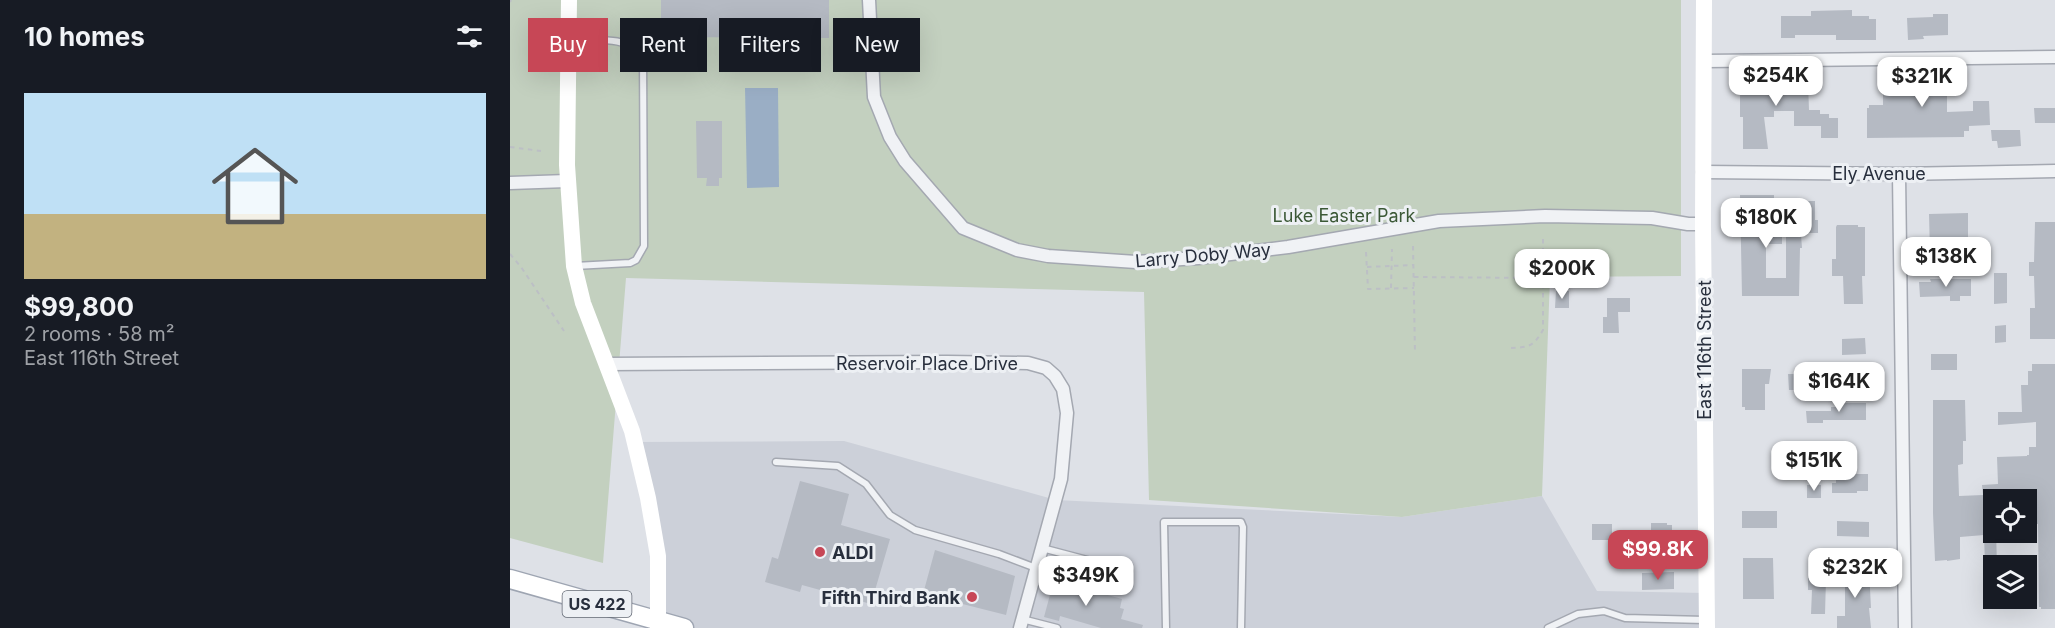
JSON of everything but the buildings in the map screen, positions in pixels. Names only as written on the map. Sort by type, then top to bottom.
[{"type":"main road","name":"US 422","points":[[510,579],[659,625],[684,628]]},
{"type":"street","points":[[569,0],[569,18]]},
{"type":"street","name":"Larry Doby Way","points":[[869,0],[874,97],[895,145],[905,161],[963,228],[1017,250],[1048,256],[1136,262],[1198,258],[1288,247],[1439,220],[1545,216],[1652,218],[1703,224]]},
{"type":"street","name":"East 116th Street","points":[[1704,0],[1706,624]]},
{"type":"street","points":[[1704,60],[2055,57]]},
{"type":"street","points":[[568,72],[567,181],[574,266],[583,303],[632,431],[648,498],[658,556],[659,625]]},
{"type":"street","name":"Ely Avenue","points":[[1703,172],[1899,174],[2055,171]]},
{"type":"street","points":[[1899,174],[1905,628]]},
{"type":"street","points":[[510,183],[567,181]]},
{"type":"street","name":"Reservoir Place Drive","points":[[607,364],[959,362],[1028,363],[1046,368],[1055,376],[1063,389],[1068,413],[1061,479],[1021,623]]},
{"type":"lane","points":[[574,266],[630,263],[636,260],[644,246],[643,55],[635,46],[623,41],[608,41]]},
{"type":"lane","points":[[776,462],[838,466],[866,484],[890,515],[915,530],[999,554],[1129,571]]},
{"type":"lane","points":[[1166,628],[1164,522],[1241,522],[1243,527],[1241,628]]},
{"type":"lane","points":[[1548,628],[1578,614],[1604,611],[1625,618],[1706,624]]},
{"type":"lane","points":[[1021,623],[1057,628]]},
{"type":"path","points":[[510,147],[541,151]]},
{"type":"path","points":[[1511,348],[1528,347],[1537,341],[1543,330],[1543,235]]},
{"type":"path","points":[[1413,246],[1415,353]]},
{"type":"path","points":[[1390,288],[1392,249]]},
{"type":"path","points":[[1366,252],[1368,289],[1414,288]]},
{"type":"path","points":[[510,254],[564,331]]},
{"type":"path","points":[[1367,267],[1413,266]]},
{"type":"path","points":[[1414,277],[1544,278]]},
{"type":"shaded area","points":[[844,441],[1056,500],[1402,517],[1542,496],[1597,591],[1706,593],[1707,628],[684,628],[659,621],[635,442]]},
{"type":"green space","name":"Luke Easter Park","points":[[510,0],[1681,0],[1681,276],[1550,277],[1542,496],[1402,517],[1149,500],[1144,292],[626,278],[603,563],[510,538]]},
{"type":"water","points":[[745,88],[778,88],[779,187],[747,188]]},
{"type":"place","name":"ALDI","points":[[820,552]]},
{"type":"place","name":"Fifth Third Bank","points":[[972,597]]}]
